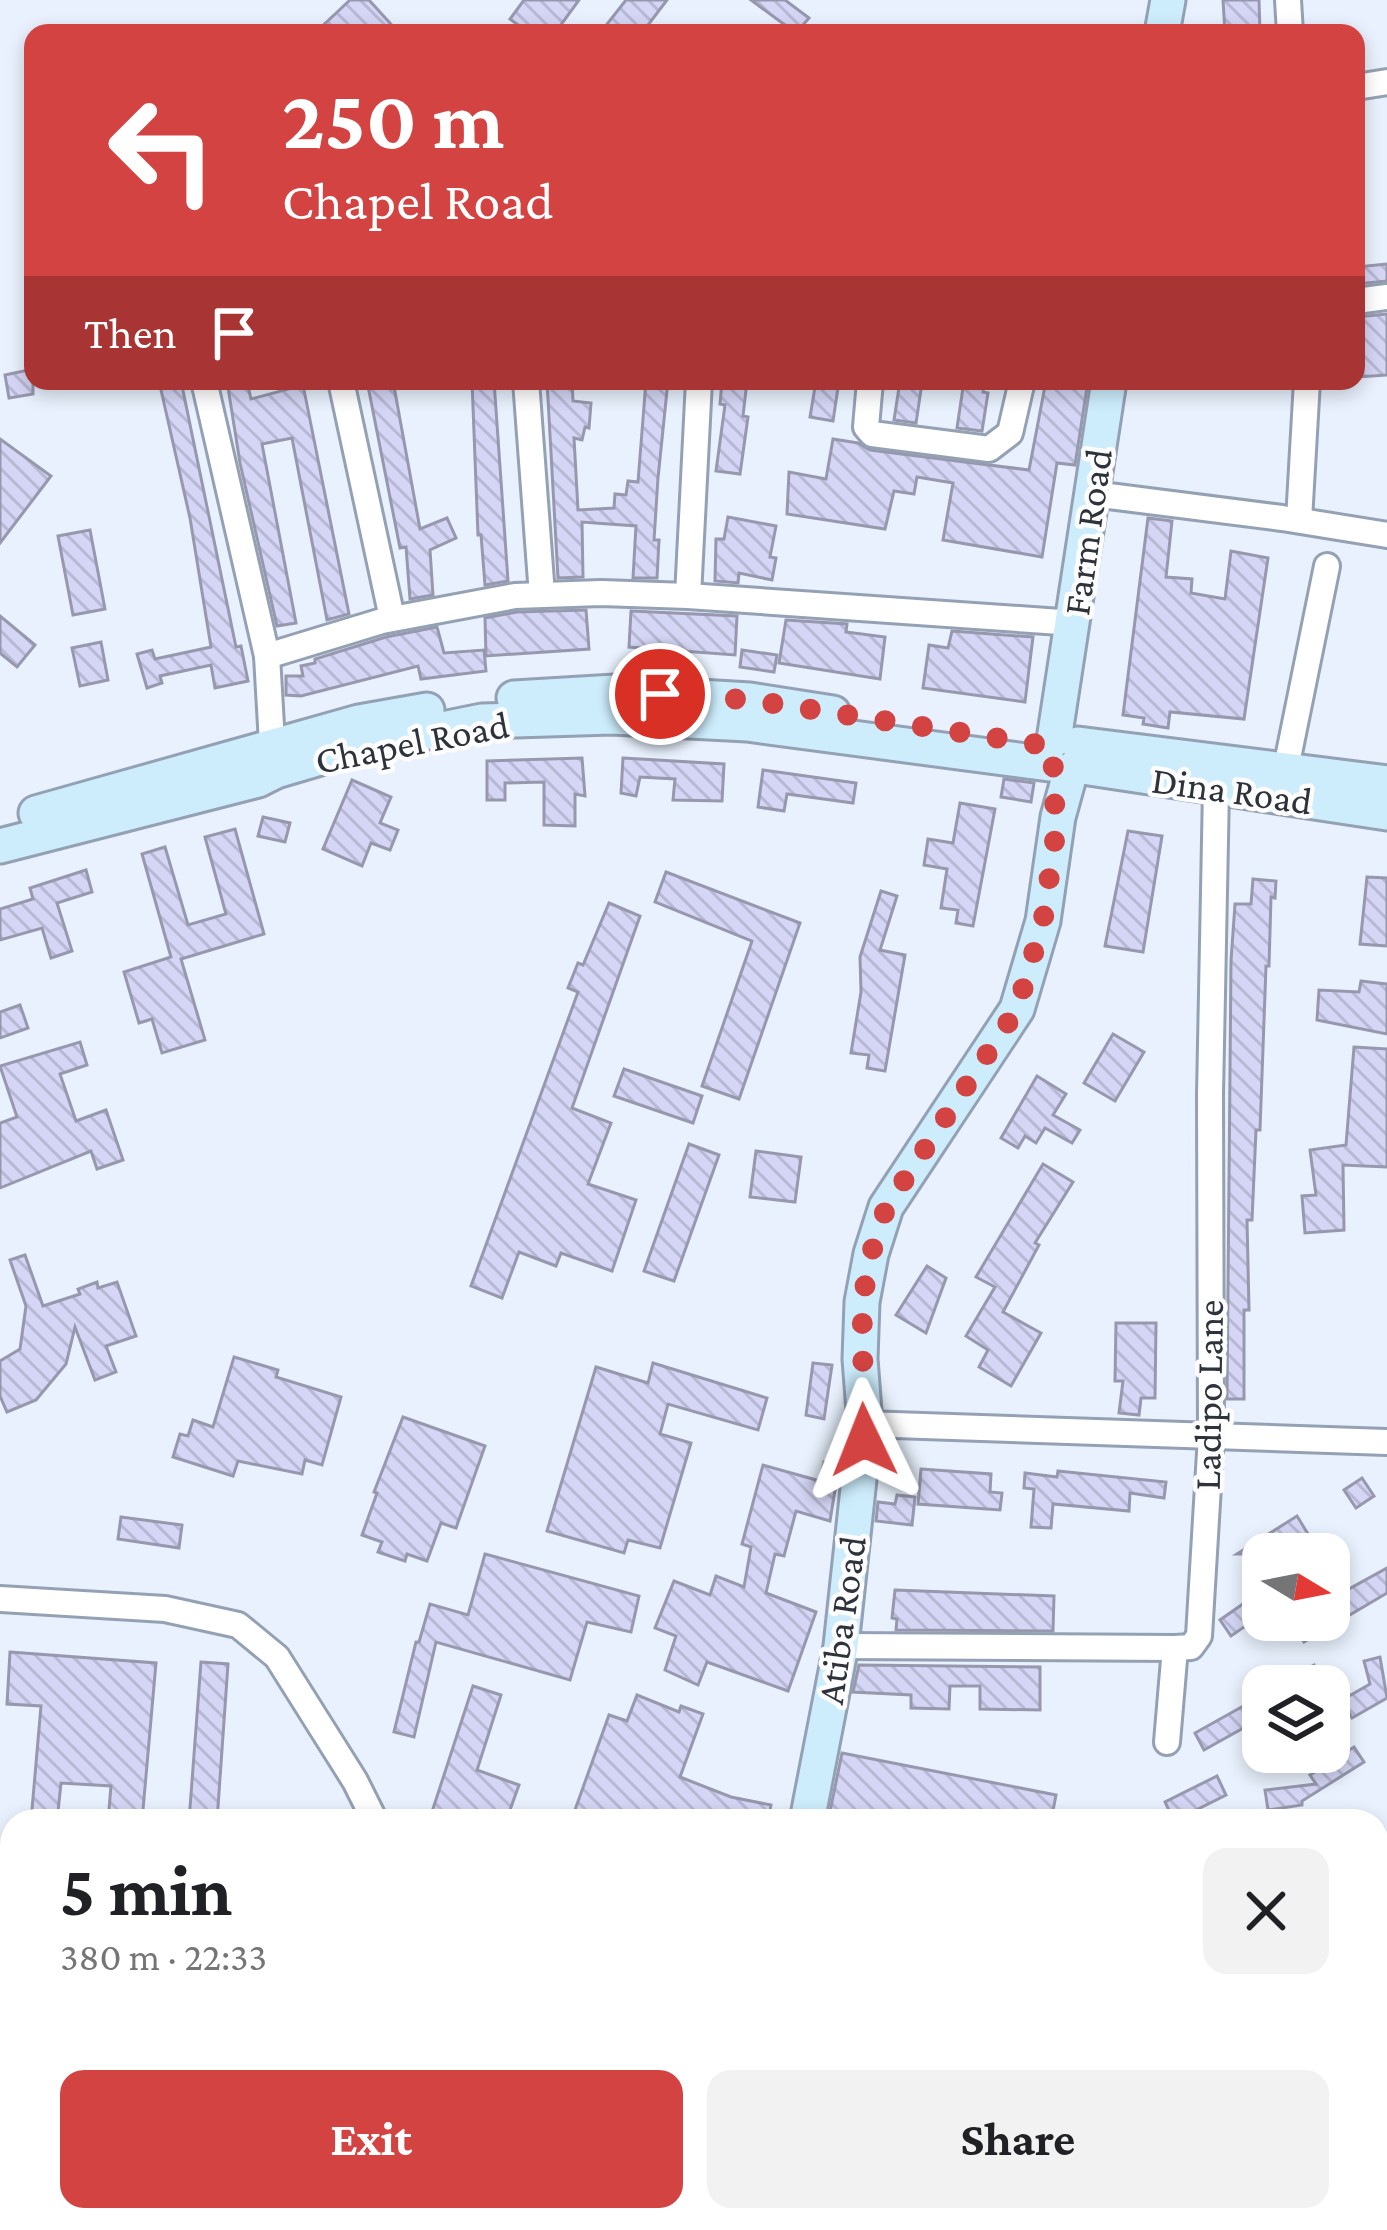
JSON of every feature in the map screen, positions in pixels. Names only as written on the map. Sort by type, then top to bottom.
[{"type":"street","points":[[206,390],[266,656],[273,759]]},
{"type":"street","points":[[343,390],[392,619]]},
{"type":"street","points":[[527,390],[542,595]]},
{"type":"street","points":[[688,596],[699,390]]},
{"type":"street","points":[[870,390],[866,427],[872,434],[989,449],[1010,433],[1020,390]]},
{"type":"street","name":"Farm Road","points":[[1063,755],[1065,682],[1108,390]]},
{"type":"street","points":[[1299,520],[1306,390]]},
{"type":"street","points":[[1093,494],[1387,536]]},
{"type":"street","points":[[1286,768],[1327,566]]},
{"type":"street","points":[[266,656],[392,619],[515,596],[688,596],[1075,622]]},
{"type":"street","name":"Chapel Road","points":[[0,824],[273,759],[482,721],[612,717],[747,724],[1063,755]]},
{"type":"street","name":"Dina Road","points":[[1063,755],[1286,768],[1387,783]]},
{"type":"street","name":"Dina Road","points":[[1063,755],[1216,789],[1387,813]]},
{"type":"street","name":"Atiba Road","points":[[809,1809],[841,1646],[865,1424],[862,1302],[871,1254],[886,1208],[1017,1009],[1043,921],[1063,755]]},
{"type":"street","name":"Chapel Road","points":[[0,846],[258,780],[273,759]]},
{"type":"street","name":"Ladipo Lane","points":[[1175,1648],[1191,1647],[1198,1636],[1211,1436],[1210,1095],[1216,789]]},
{"type":"street","points":[[865,1424],[1387,1442]]},
{"type":"street","points":[[0,1598],[164,1609],[238,1625],[278,1657],[369,1809]]},
{"type":"street","points":[[841,1646],[1175,1648],[1167,1742]]},
{"type":"building","points":[[350,0],[369,0],[391,24],[325,24]]},
{"type":"building","points":[[524,0],[579,0],[562,24],[517,24],[510,19]]},
{"type":"building","points":[[626,0],[667,0],[649,24],[607,24]]},
{"type":"building","points":[[751,0],[785,0],[809,18],[804,24],[784,24]]},
{"type":"building","points":[[1223,0],[1259,0],[1260,24],[1224,24]]},
{"type":"building","points":[[1387,264],[1387,281],[1365,283],[1365,266]]},
{"type":"building","points":[[1387,314],[1387,375],[1365,377],[1365,316]]},
{"type":"building","points":[[24,371],[24,390],[33,390],[33,394],[9,398],[5,375]]},
{"type":"building","points":[[161,390],[183,390],[236,647],[241,646],[248,681],[215,688],[211,665],[160,676],[162,683],[147,688],[137,654],[152,650],[155,659],[211,647],[190,518]]},
{"type":"building","points":[[228,390],[249,390],[251,399],[304,390],[349,614],[327,620],[292,438],[262,444],[296,623],[277,626]]},
{"type":"building","points":[[369,390],[395,390],[420,529],[447,518],[456,538],[430,550],[433,595],[410,599],[406,547],[400,548]]},
{"type":"building","points":[[472,390],[495,390],[508,581],[485,585],[478,535]]},
{"type":"building","points":[[548,390],[572,390],[573,401],[591,403],[589,428],[585,427],[582,440],[574,438],[578,510],[614,508],[615,494],[626,495],[628,481],[638,482],[645,390],[667,390],[654,540],[659,540],[657,578],[633,578],[636,526],[582,522],[583,577],[558,578]]},
{"type":"building","points":[[721,390],[746,390],[743,416],[748,417],[740,474],[716,471],[725,405],[720,404]]},
{"type":"building","points":[[814,390],[838,390],[833,421],[810,417]]},
{"type":"building","points":[[899,390],[921,390],[916,423],[894,420]]},
{"type":"building","points":[[963,390],[988,393],[982,431],[957,428]]},
{"type":"building","points":[[1044,390],[1087,390],[1075,465],[1057,463],[1042,557],[943,540],[953,483],[917,477],[914,494],[894,491],[885,529],[787,514],[789,472],[826,479],[833,439],[870,450],[1029,470]]},
{"type":"building","points":[[0,439],[51,476],[0,543]]},
{"type":"building","points":[[728,517],[776,526],[770,557],[776,558],[772,580],[739,573],[738,583],[715,581],[716,539],[724,539]]},
{"type":"building","points":[[1148,518],[1172,521],[1166,577],[1192,579],[1191,593],[1225,599],[1231,551],[1268,558],[1244,719],[1170,712],[1168,728],[1123,715]]},
{"type":"building","points":[[90,530],[105,609],[73,615],[58,536]]},
{"type":"building","points":[[586,610],[589,649],[486,656],[485,618]]},
{"type":"building","points":[[631,611],[737,616],[735,655],[629,647]]},
{"type":"building","points":[[0,616],[35,645],[17,667],[0,653]]},
{"type":"building","points":[[786,620],[847,624],[846,632],[885,637],[880,679],[779,663]]},
{"type":"building","points":[[437,627],[444,653],[484,650],[486,671],[421,679],[418,666],[301,696],[286,695],[286,676],[303,676],[301,666],[315,659]]},
{"type":"building","points":[[952,631],[1033,637],[1025,702],[923,688],[929,645],[948,648]]},
{"type":"building","points":[[101,642],[108,680],[80,686],[72,648]]},
{"type":"building","points":[[742,650],[777,655],[774,672],[740,667]]},
{"type":"building","points":[[582,758],[585,796],[575,794],[575,826],[544,825],[544,782],[505,783],[505,800],[487,800],[487,761]]},
{"type":"building","points":[[623,758],[724,764],[722,801],[673,800],[675,779],[640,777],[636,796],[621,793]]},
{"type":"building","points":[[763,770],[856,783],[853,803],[787,794],[784,811],[758,807]]},
{"type":"building","points":[[1004,779],[1034,783],[1031,802],[1001,797]]},
{"type":"building","points":[[352,780],[391,797],[380,823],[398,830],[390,850],[371,843],[362,866],[323,849]]},
{"type":"building","points":[[960,803],[995,809],[973,926],[956,923],[958,910],[941,908],[947,869],[924,865],[928,839],[953,843]]},
{"type":"building","points":[[263,817],[290,823],[285,842],[258,836]]},
{"type":"building","points":[[235,829],[264,934],[181,959],[205,1040],[162,1053],[152,1019],[139,1023],[124,972],[171,957],[142,854],[165,847],[188,925],[226,914],[205,837]]},
{"type":"building","points":[[1128,831],[1162,836],[1143,952],[1105,946]]},
{"type":"building","points":[[86,870],[92,892],[57,903],[72,951],[51,958],[42,928],[0,940],[0,909],[33,899],[30,888]]},
{"type":"building","points":[[666,872],[800,923],[739,1099],[702,1086],[752,941],[655,902]]},
{"type":"building","points":[[1367,877],[1387,878],[1387,946],[1360,944]]},
{"type":"building","points":[[1253,879],[1276,881],[1266,966],[1260,1130],[1256,1130],[1252,1220],[1247,1220],[1244,1399],[1227,1399],[1231,961],[1235,904],[1251,904]]},
{"type":"building","points":[[881,891],[897,896],[880,950],[905,955],[885,1071],[867,1068],[869,1055],[851,1053],[861,992],[860,957]]},
{"type":"building","points":[[609,903],[640,916],[572,1108],[611,1123],[588,1184],[636,1200],[612,1271],[561,1253],[556,1266],[519,1252],[502,1298],[471,1286],[578,992],[568,988]]},
{"type":"building","points":[[1361,981],[1387,984],[1387,1034],[1317,1020],[1319,990],[1359,992]]},
{"type":"building","points":[[20,1005],[28,1028],[0,1038],[0,1012]]},
{"type":"building","points":[[1113,1034],[1144,1052],[1115,1101],[1084,1083]]},
{"type":"building","points":[[80,1042],[87,1065],[60,1074],[76,1121],[106,1110],[123,1160],[97,1169],[91,1151],[0,1188],[0,1123],[17,1117],[0,1066]]},
{"type":"building","points":[[1354,1047],[1387,1049],[1387,1167],[1343,1165],[1344,1230],[1305,1233],[1302,1196],[1316,1195],[1310,1150],[1346,1145]]},
{"type":"building","points":[[624,1069],[702,1096],[693,1123],[614,1096]]},
{"type":"building","points":[[1037,1076],[1066,1094],[1053,1115],[1080,1130],[1072,1143],[1045,1128],[1036,1143],[1025,1136],[1018,1148],[1001,1138]]},
{"type":"building","points":[[689,1144],[719,1155],[674,1281],[644,1271]]},
{"type":"building","points":[[756,1151],[801,1157],[795,1202],[750,1197]]},
{"type":"building","points":[[1043,1164],[1073,1182],[1035,1243],[1039,1245],[1003,1312],[1041,1333],[1011,1386],[979,1367],[988,1350],[966,1336],[995,1287],[976,1277]]},
{"type":"building","points":[[25,1255],[43,1306],[80,1294],[78,1289],[97,1282],[98,1288],[117,1282],[136,1336],[106,1346],[116,1372],[95,1380],[75,1327],[66,1364],[36,1400],[7,1412],[0,1396],[0,1361],[20,1349],[26,1306],[10,1260]]},
{"type":"building","points":[[927,1266],[946,1278],[926,1333],[896,1315]]},
{"type":"building","points":[[1116,1323],[1156,1323],[1155,1398],[1141,1398],[1139,1415],[1119,1413],[1123,1381],[1115,1381]]},
{"type":"building","points":[[234,1357],[278,1370],[276,1377],[341,1397],[322,1465],[305,1460],[302,1474],[238,1461],[233,1476],[173,1457],[180,1434],[188,1436],[193,1420],[213,1427]]},
{"type":"building","points":[[653,1363],[767,1398],[758,1430],[668,1404],[660,1434],[691,1443],[660,1548],[628,1540],[624,1553],[547,1531],[596,1367],[648,1383]]},
{"type":"building","points":[[813,1363],[832,1365],[824,1419],[806,1415]]},
{"type":"building","points":[[403,1417],[485,1446],[456,1528],[441,1523],[427,1561],[407,1554],[405,1561],[378,1552],[382,1542],[362,1535]]},
{"type":"building","points":[[824,1462],[839,1465],[830,1521],[796,1511],[784,1556],[775,1554],[766,1593],[816,1612],[788,1691],[707,1662],[698,1685],[665,1670],[676,1636],[655,1628],[674,1581],[710,1595],[716,1576],[744,1587],[751,1547],[742,1544],[763,1465],[820,1481]]},
{"type":"building","points":[[921,1469],[991,1474],[990,1492],[1002,1493],[1000,1510],[918,1504]]},
{"type":"building","points":[[1058,1471],[1166,1482],[1164,1498],[1130,1493],[1129,1511],[1053,1504],[1051,1528],[1031,1527],[1034,1489],[1024,1488],[1025,1473],[1057,1477]]},
{"type":"building","points":[[1362,1478],[1374,1496],[1356,1508],[1344,1490]]},
{"type":"building","points":[[897,1495],[915,1497],[912,1525],[876,1521],[878,1502],[895,1504]]},
{"type":"building","points":[[1297,1516],[1307,1533],[1270,1533]]},
{"type":"building","points":[[121,1517],[182,1525],[179,1548],[118,1539]]},
{"type":"building","points":[[485,1554],[639,1596],[631,1632],[587,1622],[570,1680],[436,1642],[414,1737],[394,1732],[430,1604],[468,1615]]},
{"type":"building","points":[[1387,1568],[1387,1593],[1350,1615],[1350,1588]]},
{"type":"building","points":[[895,1590],[1054,1596],[1053,1631],[896,1630],[897,1619],[892,1618]]},
{"type":"building","points":[[1242,1605],[1242,1628],[1231,1636],[1220,1620]]},
{"type":"building","points":[[10,1652],[156,1663],[143,1809],[109,1809],[111,1786],[61,1783],[58,1809],[32,1809],[41,1706],[7,1704]]},
{"type":"building","points":[[1380,1657],[1387,1698],[1352,1718],[1350,1695],[1370,1684],[1364,1661]]},
{"type":"building","points":[[201,1662],[228,1664],[218,1809],[190,1809]]},
{"type":"building","points":[[859,1665],[1040,1667],[1040,1710],[980,1709],[980,1686],[950,1686],[949,1709],[911,1708],[911,1695],[853,1692]]},
{"type":"building","points":[[473,1686],[501,1695],[477,1770],[519,1785],[510,1809],[433,1809]]},
{"type":"building","points":[[637,1695],[679,1712],[681,1706],[703,1714],[680,1777],[731,1797],[771,1805],[770,1809],[575,1809],[609,1715],[627,1721]]},
{"type":"building","points":[[1242,1707],[1242,1729],[1204,1750],[1195,1733]]},
{"type":"building","points":[[1354,1747],[1364,1762],[1350,1771],[1350,1750]]},
{"type":"building","points":[[842,1753],[1056,1795],[1053,1809],[830,1809]]},
{"type":"building","points":[[1313,1773],[1347,1773],[1302,1805],[1268,1809],[1265,1790],[1316,1784]]},
{"type":"building","points":[[1217,1776],[1226,1795],[1198,1809],[1168,1809],[1165,1802]]},
{"type":"route","points":[[660,694],[750,700],[1049,746],[1058,817],[1043,921],[1017,1009],[886,1208],[871,1254],[862,1302],[864,1440]]}]
